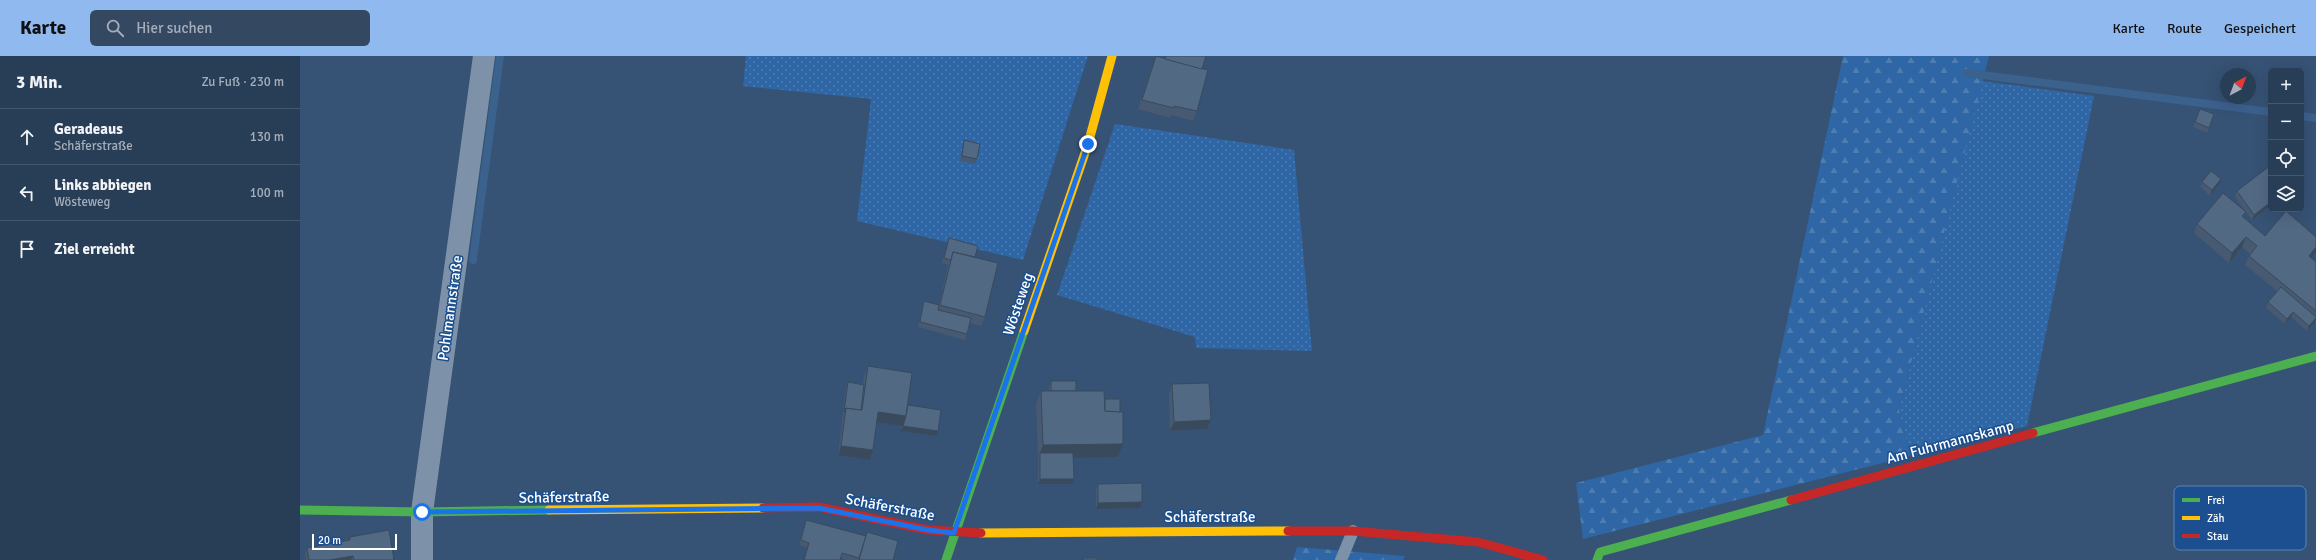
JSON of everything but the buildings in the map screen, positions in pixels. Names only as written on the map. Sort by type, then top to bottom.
[{"type":"street","name":"Pohlmannstraße","points":[[422,560],[422,512],[484,56]]},
{"type":"street","name":"Wösteweg","points":[[946,560],[1088,144],[1112,56]]},
{"type":"street","name":"Am Fuhrmannskamp","points":[[1597,560],[1600,552],[2316,356]]},
{"type":"street","name":"Schäferstraße","points":[[300,510],[422,512],[819,508],[928,530],[954,533],[1353,530],[1478,542],[1543,560]]},
{"type":"lane","points":[[1341,560],[1353,530]]},
{"type":"green space","points":[[746,56],[1088,56],[1023,260],[857,221],[871,99],[743,86]]},
{"type":"green space","points":[[1843,56],[1989,56],[1899,410],[1910,456],[1583,539],[1576,483],[1763,435]]},
{"type":"green space","points":[[1982,81],[2094,96],[2027,426],[1910,456],[1899,410]]},
{"type":"green space","points":[[1115,124],[1294,150],[1312,351],[1196,348],[1195,337],[1057,295]]},
{"type":"green space","points":[[1297,547],[1405,556],[1403,560],[1293,560]]},
{"type":"waterway","points":[[473,260],[500,56]]},
{"type":"waterway","points":[[1967,73],[2268,112]]},
{"type":"waterway","points":[[2304,116],[2316,118]]},
{"type":"traffic: fast","points":[[946,560],[1024,331]]},
{"type":"traffic: fast","points":[[2033,433],[2316,356]]},
{"type":"traffic: fast","points":[[1597,560],[1600,552],[1791,500]]},
{"type":"traffic: fast","points":[[300,510],[422,512],[549,510]]},
{"type":"traffic: slow","points":[[1024,331],[1088,144],[1112,56]]},
{"type":"traffic: slow","points":[[549,510],[763,508]]},
{"type":"traffic: slow","points":[[981,533],[1288,531]]},
{"type":"traffic: jam","points":[[1791,500],[2033,433]]},
{"type":"traffic: jam","points":[[763,508],[819,507],[928,530],[981,533]]},
{"type":"traffic: jam","points":[[1288,531],[1353,531],[1478,542],[1543,560]]},
{"type":"route","points":[[422,512],[819,508],[928,530],[954,533],[1088,144]]}]
